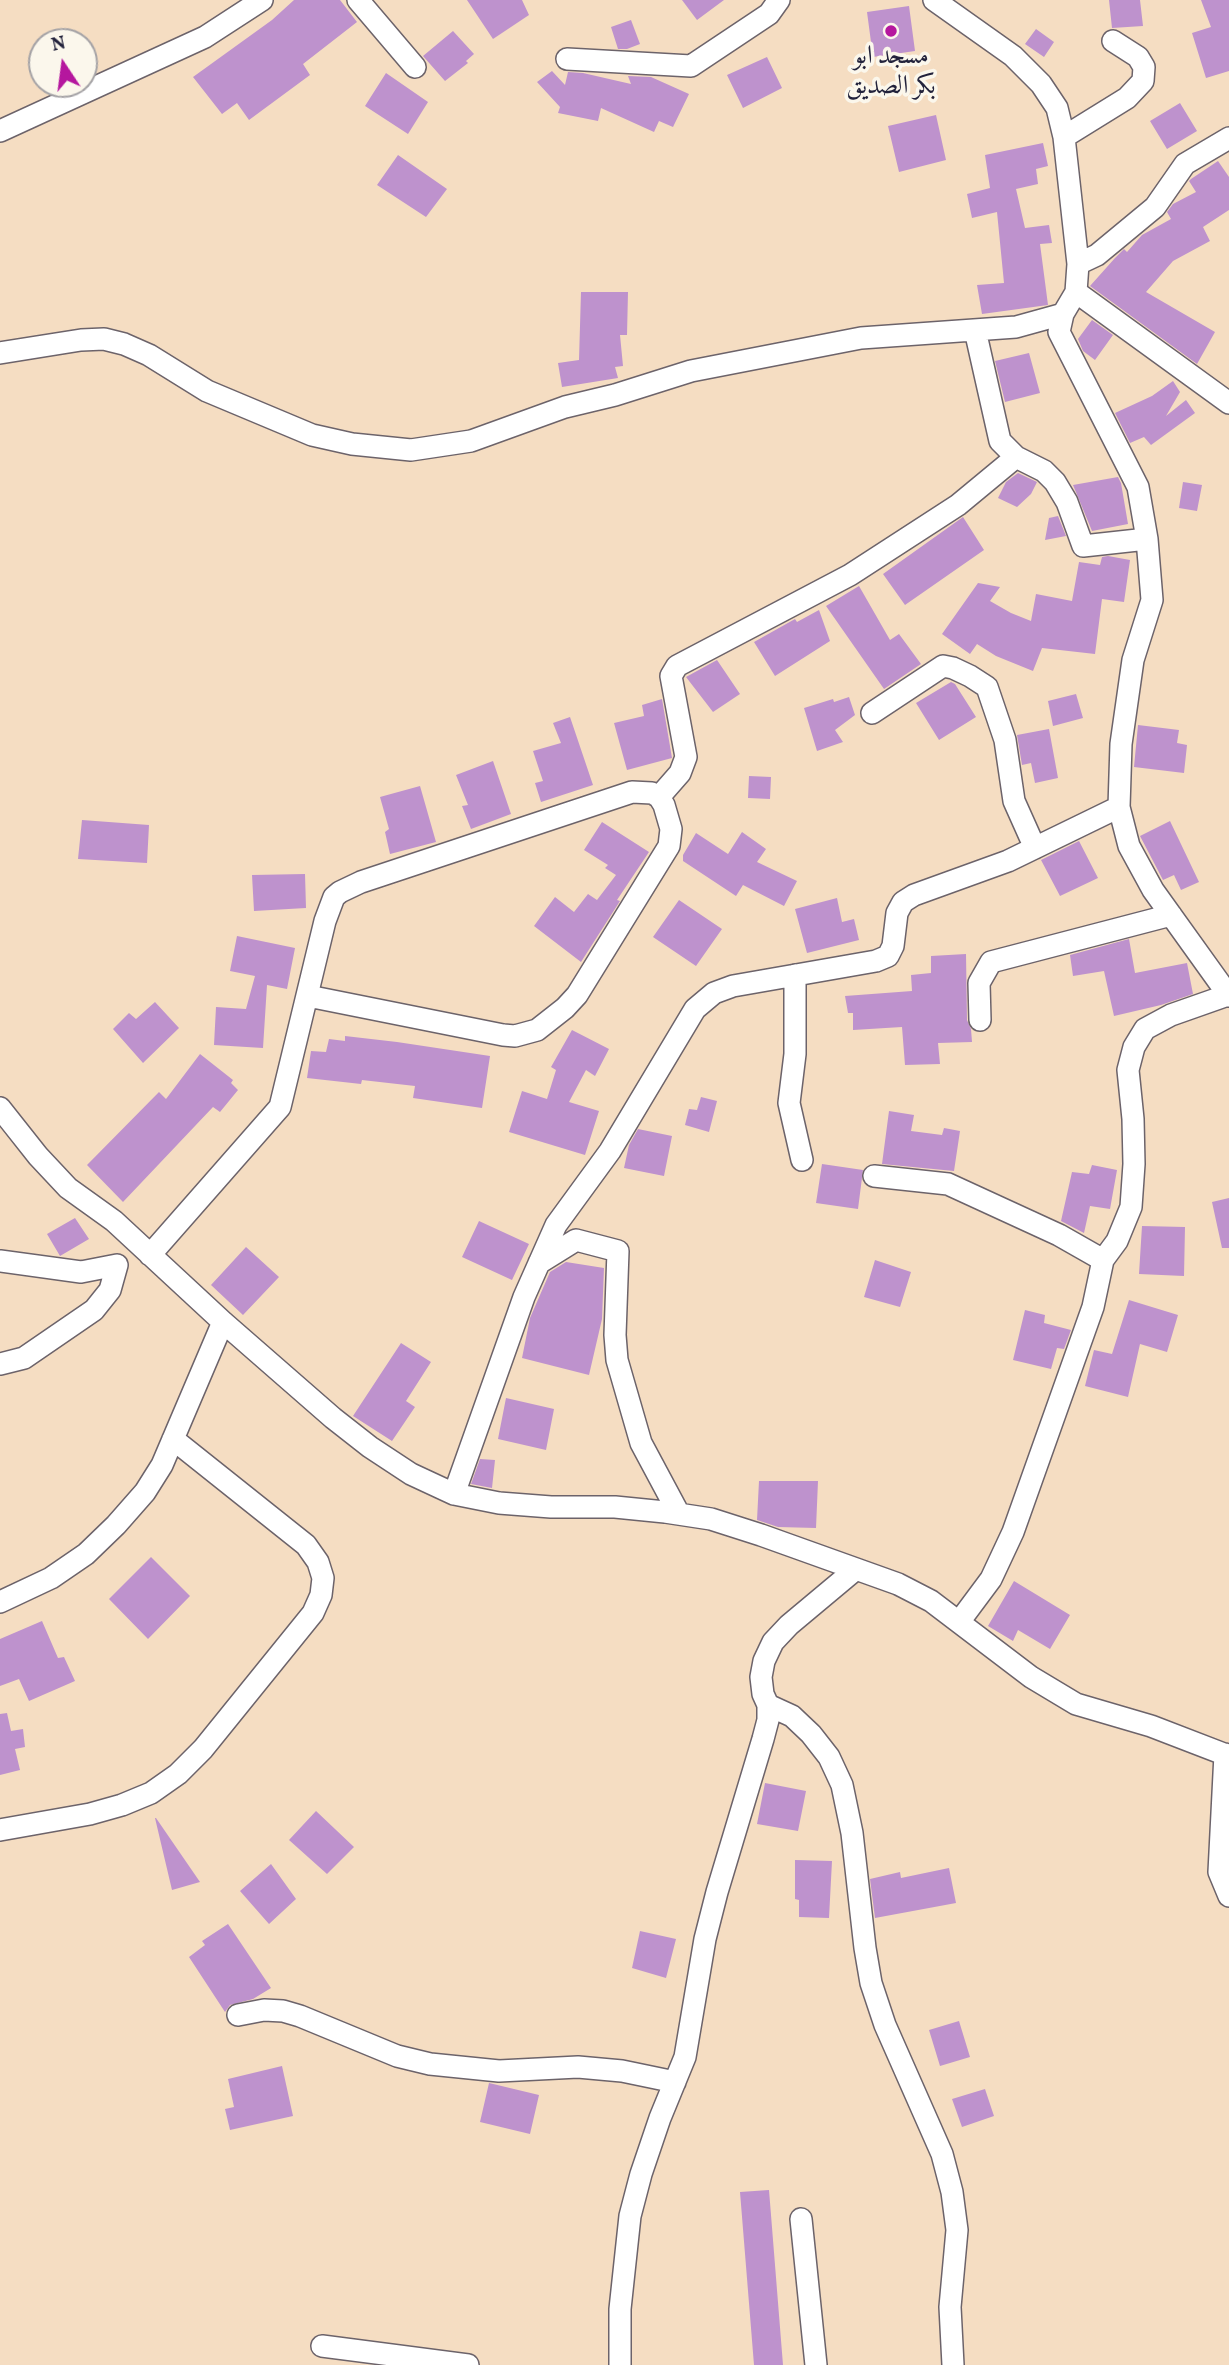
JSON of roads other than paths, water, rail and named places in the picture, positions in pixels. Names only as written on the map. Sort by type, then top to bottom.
[{"type":"street","points":[[358,0],[415,67]]},
{"type":"street","points":[[567,59],[691,66],[769,14],[779,0]]},
{"type":"street","points":[[934,0],[1013,57],[1041,84],[1056,108],[1064,137],[1078,264],[1076,292],[1063,314],[1059,332],[1138,487],[1147,539],[1152,600],[1133,660],[1121,744],[1119,807],[1129,846],[1153,890],[1229,996],[1171,1015],[1145,1028],[1134,1047],[1128,1070],[1134,1164],[1131,1207],[1117,1241],[1103,1260],[1093,1307],[1013,1532],[991,1579],[960,1622]]},
{"type":"street","points":[[0,131],[205,37],[253,3]]},
{"type":"street","points":[[1064,137],[1127,98],[1143,81],[1144,67],[1138,57],[1113,41]]},
{"type":"street","points":[[1078,264],[1097,255],[1155,207],[1185,164],[1229,138]]},
{"type":"street","points":[[1076,292],[1229,403]]},
{"type":"street","points":[[0,353],[104,339],[149,355],[207,391],[312,435],[352,444],[411,450],[471,441],[565,407],[615,395],[691,371],[861,338],[1016,327],[1063,314]]},
{"type":"street","points":[[975,331],[1000,441],[1016,457],[1044,471],[1055,482],[1067,502],[1083,546],[1147,539]]},
{"type":"street","points":[[659,797],[680,773],[686,757],[671,676],[677,666],[850,575],[958,505],[1016,457]]},
{"type":"street","points":[[872,713],[943,666],[970,676],[986,687],[1005,740],[1014,801],[1035,848]]},
{"type":"street","points":[[150,1255],[280,1107],[325,921],[334,897],[360,882],[632,792],[646,791],[659,797],[671,829],[670,846],[577,995],[537,1030],[515,1036],[503,1035],[308,996]]},
{"type":"street","points":[[454,1494],[524,1297],[556,1226],[610,1151],[695,1009],[714,993],[733,986],[876,961],[888,956],[893,946],[897,913],[903,902],[914,895],[1008,861],[1119,807]]},
{"type":"street","points":[[980,1020],[979,983],[991,962],[1171,915]]},
{"type":"street","points":[[795,975],[795,1054],[789,1103],[802,1160]]},
{"type":"street","points":[[0,1108],[38,1156],[68,1188],[114,1222],[288,1380],[370,1447],[411,1474],[454,1494],[499,1503],[551,1507],[615,1507],[711,1519],[898,1584],[931,1601],[1031,1677],[1076,1704],[1151,1726],[1227,1755],[1219,1872],[1229,1896]]},
{"type":"street","points":[[873,1176],[948,1184],[1059,1235],[1103,1260]]},
{"type":"street","points":[[539,1263],[576,1240],[618,1251],[615,1335],[617,1360],[641,1443],[679,1514]]},
{"type":"street","points":[[0,1261],[80,1272],[117,1265],[110,1290],[94,1310],[24,1358],[0,1364]]},
{"type":"street","points":[[0,1602],[51,1577],[86,1554],[145,1492],[173,1439],[223,1322]]},
{"type":"street","points":[[0,1830],[90,1814],[121,1805],[151,1793],[178,1774],[203,1749],[313,1613],[321,1595],[323,1578],[318,1562],[306,1545],[173,1439]]},
{"type":"street","points":[[620,2365],[620,2309],[630,2216],[641,2174],[685,2057],[705,1939],[764,1739],[768,1705],[763,1694],[761,1677],[764,1661],[773,1642],[789,1625],[856,1569]]},
{"type":"street","points":[[768,1705],[792,1716],[811,1734],[828,1757],[842,1785],[852,1833],[864,1948],[871,1983],[885,2025],[942,2154],[952,2192],[957,2230],[950,2307],[953,2365]]},
{"type":"street","points":[[238,2015],[264,2010],[283,2011],[397,2056],[430,2064],[499,2071],[578,2067],[622,2071],[674,2082]]},
{"type":"street","points":[[802,2220],[816,2365]]},
{"type":"street","points":[[322,2346],[468,2365]]},
{"type":"place","name":"مسجد ابو بكر الصديق","points":[[891,31]]}]
